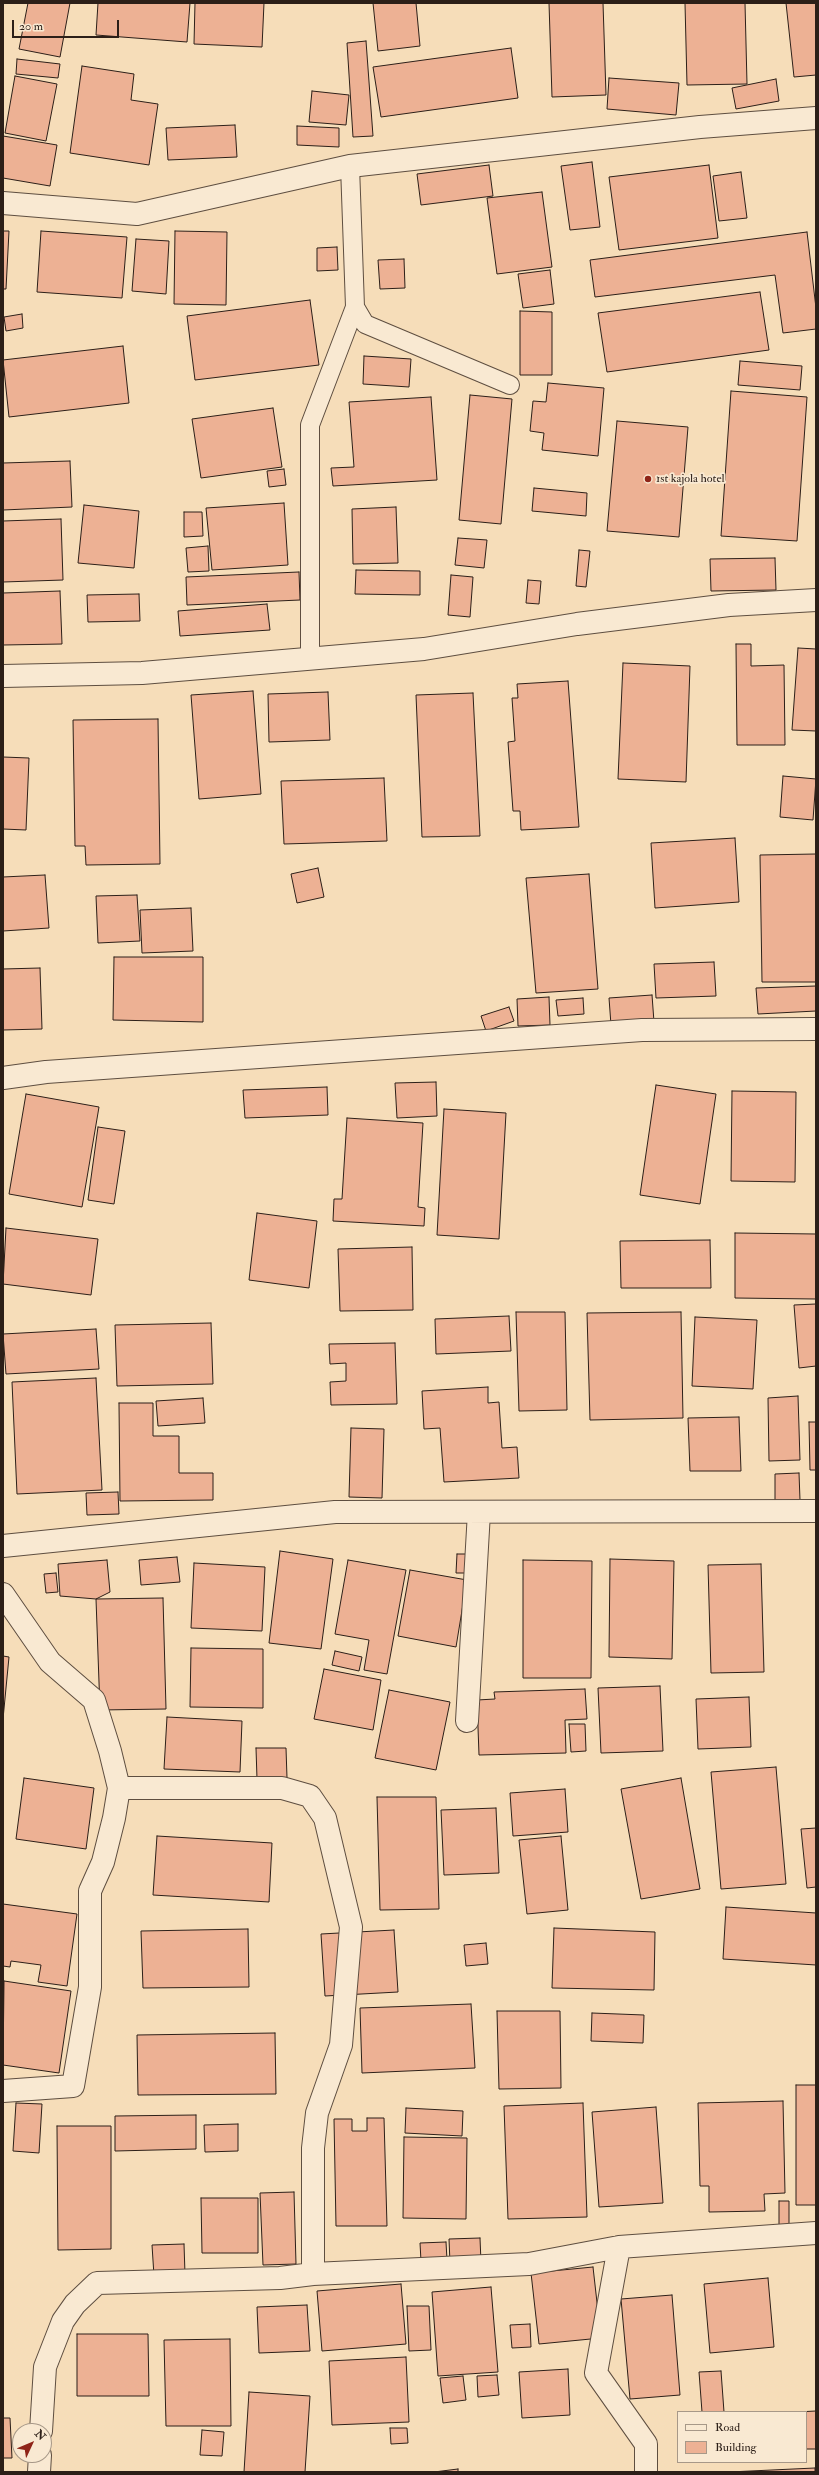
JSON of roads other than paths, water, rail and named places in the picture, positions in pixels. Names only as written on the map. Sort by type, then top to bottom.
[{"type":"street","points":[[3,203],[136,214],[350,166],[700,127],[816,118]]},
{"type":"street","points":[[3,676],[142,672],[424,649],[576,624],[729,605],[816,600]]},
{"type":"street","points":[[3,1078],[60,1071],[642,1030],[816,1029]]},
{"type":"street","points":[[3,1546],[335,1512],[816,1511]]},
{"type":"street","points":[[467,1721],[479,1512]]},
{"type":"street","points":[[3,1594],[50,1662],[94,1700],[110,1751],[119,1788],[114,1818],[103,1862],[90,1891],[90,1986],[73,2086],[3,2091]]},
{"type":"street","points":[[119,1788],[282,1788],[310,1796],[325,1818],[351,1927],[341,2045],[317,2113],[313,2148],[313,2274]]},
{"type":"street","points":[[42,2423],[45,2367],[63,2321],[75,2304],[97,2283],[280,2278],[313,2274],[529,2264],[619,2247],[816,2233]]},
{"type":"street","points":[[619,2247],[596,2373],[646,2444],[646,2472]]},
{"type":"lane","points":[[310,658],[310,425],[355,307],[350,166]]},
{"type":"lane","points":[[355,307],[364,324],[510,385]]},
{"type":"place","name":"1st kajola hotel","points":[[648,479]]}]
